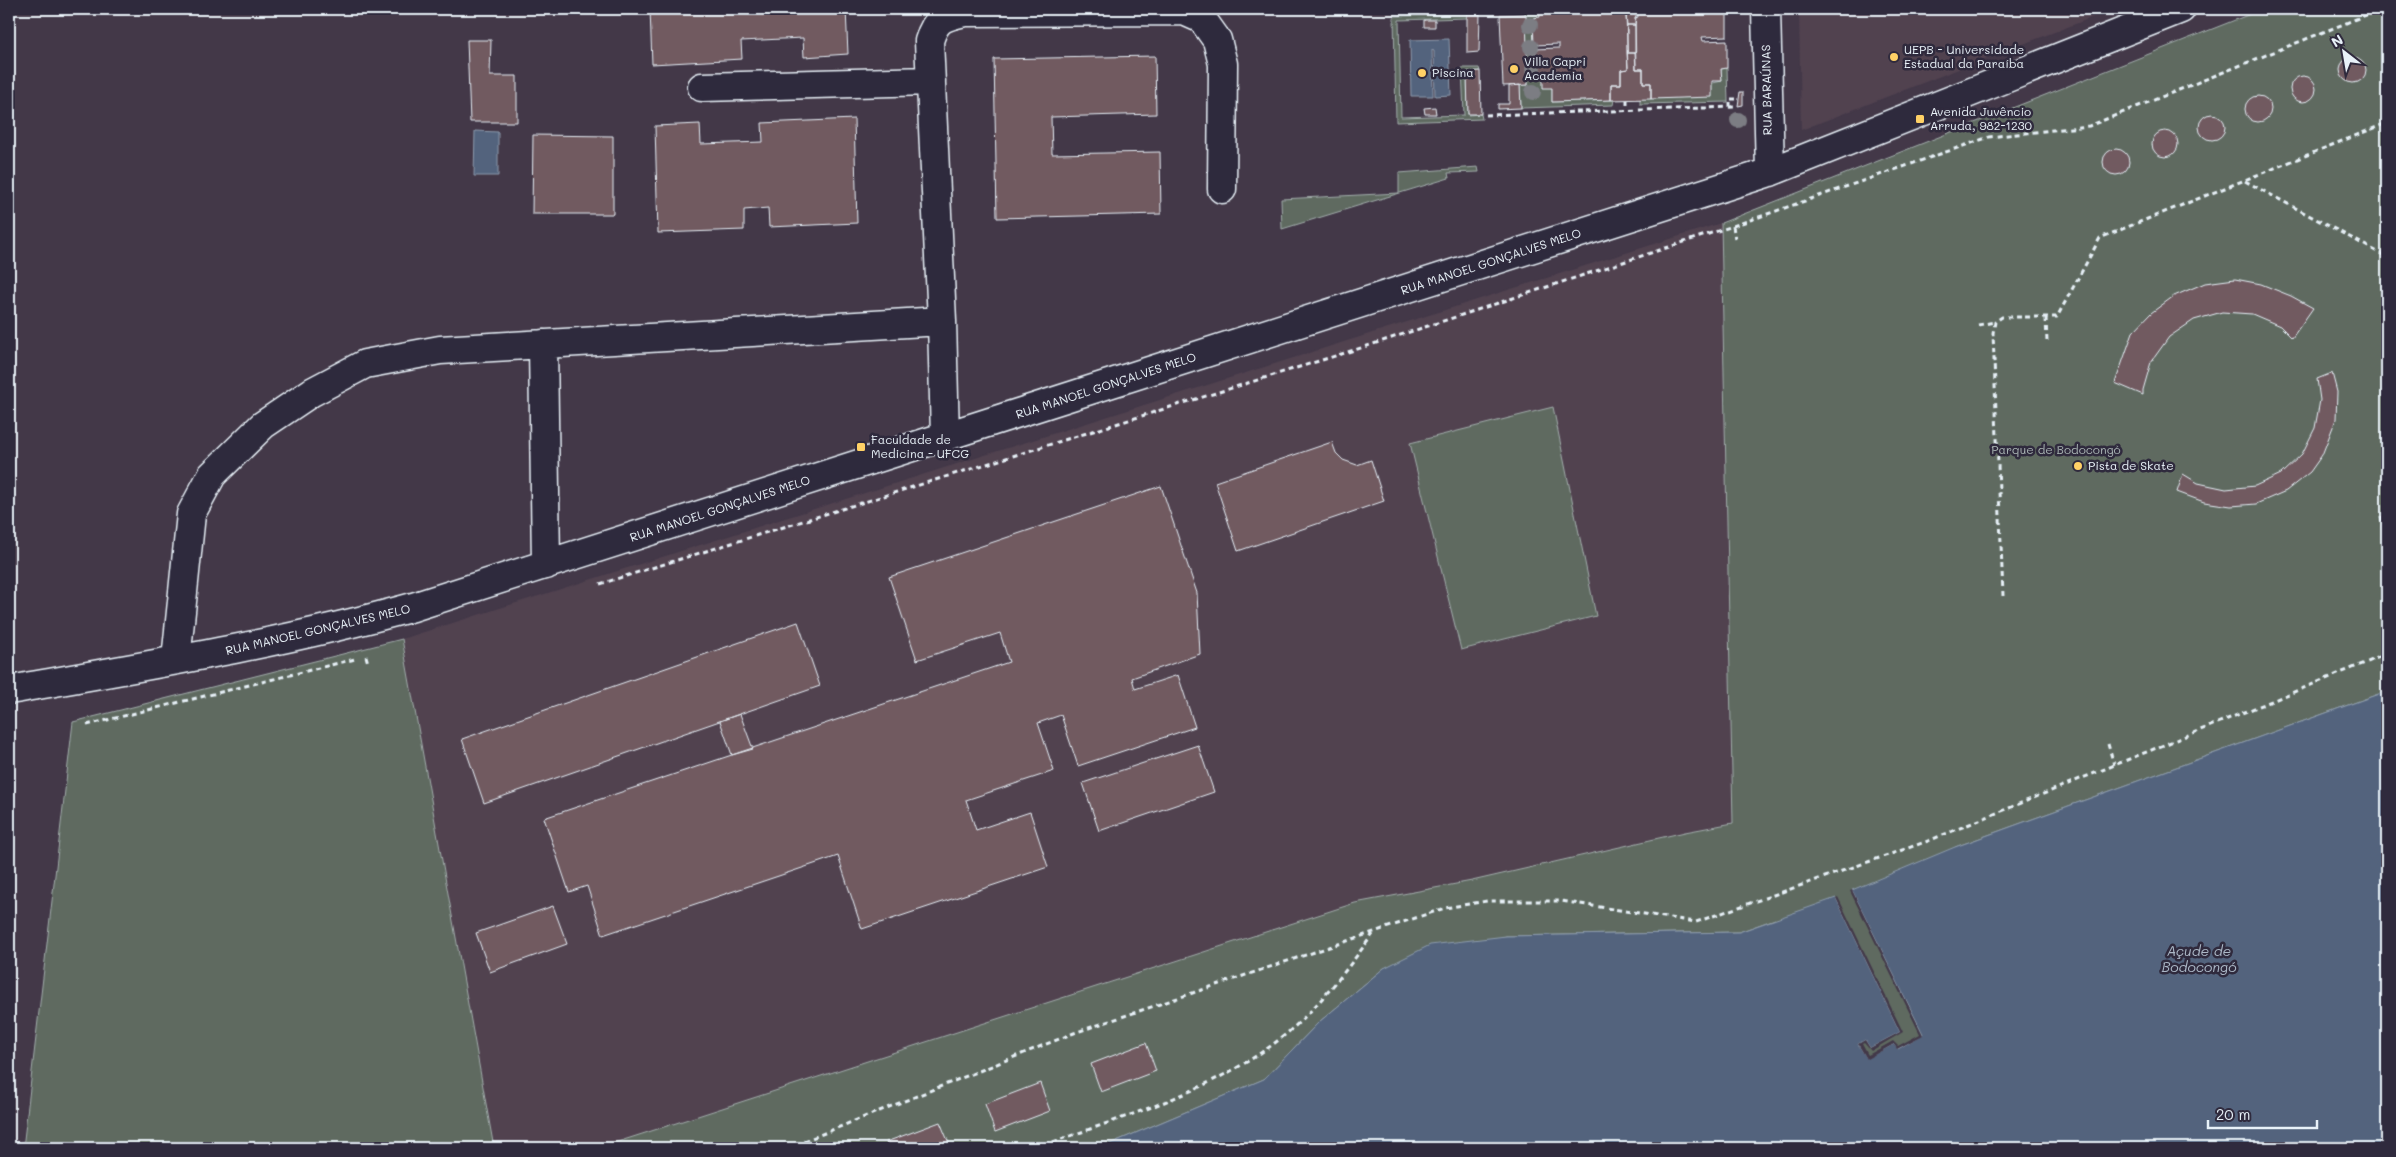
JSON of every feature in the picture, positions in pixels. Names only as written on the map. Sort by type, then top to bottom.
[{"type":"street","name":"RUA BARAÚNAS","points":[[1766,9],[1770,172]]},
{"type":"street","name":"RUA MANOEL GONÇALVES MELO","points":[[9,690],[242,649],[357,623],[546,565],[1770,172],[2181,9]]},
{"type":"street","points":[[945,437],[942,321],[931,81],[930,41],[934,26],[945,17],[965,12],[1184,11],[1202,19],[1216,40],[1223,64],[1222,190]]},
{"type":"street","points":[[702,86],[931,81]]},
{"type":"street","points":[[176,660],[191,514],[212,475],[263,425],[312,392],[365,364],[440,350],[942,321]]},
{"type":"street","points":[[543,344],[546,565]]},
{"type":"path","points":[[596,586],[1345,352],[1733,226],[1990,137],[2089,126],[2371,13],[2375,9]]},
{"type":"path","points":[[1627,100],[1627,110]]},
{"type":"path","points":[[1486,115],[1743,107]]},
{"type":"path","points":[[1978,325],[1995,322],[2002,317],[2057,317],[2100,238],[2387,123]]},
{"type":"path","points":[[2244,180],[2387,257]]},
{"type":"path","points":[[1733,226],[1734,239]]},
{"type":"path","points":[[2046,318],[2047,342]]},
{"type":"path","points":[[1995,322],[1993,333],[2003,596]]},
{"type":"path","points":[[2381,516],[2387,546]]},
{"type":"path","points":[[787,1148],[1074,1033],[1374,934],[1445,908],[1487,901],[1561,902],[1696,922],[1928,841],[2387,654]]},
{"type":"path","points":[[87,725],[366,656],[368,663]]},
{"type":"path","points":[[2108,744],[2114,765]]},
{"type":"path","points":[[1036,1148],[1210,1083],[1266,1050],[1312,1011],[1341,978],[1374,934]]},
{"type":"shaded area","name":"UEPB - Universidade Estadual da Paraíba","points":[[1799,9],[2114,9],[1801,130]]},
{"type":"shaded area","points":[[1721,223],[1733,823],[1685,832],[1472,881],[1355,903],[599,1148],[494,1148],[402,639]]},
{"type":"green space","points":[[1525,9],[1539,9],[1540,17],[1533,18],[1536,72],[1543,72],[1552,88],[1552,102],[1614,100],[1613,105],[1521,108],[1520,85],[1528,85]]},
{"type":"green space","name":"Parque de Bodocongó","points":[[2263,9],[2387,9],[2387,691],[1955,847],[1923,1035],[1897,1049],[1867,1059],[1775,919],[1739,932],[1506,936],[1384,968],[1319,1022],[1264,1079],[1100,1148],[599,1148],[1355,903],[1472,881],[1685,832],[1733,823],[1721,223]]},
{"type":"green space","points":[[1467,14],[1467,18],[1399,20],[1401,117],[1464,115],[1462,68],[1479,68],[1480,71],[1467,72],[1468,115],[1481,114],[1482,119],[1396,122],[1394,16]]},
{"type":"green space","points":[[1727,68],[1728,102],[1640,104],[1640,99],[1722,81],[1721,69]]},
{"type":"green space","points":[[1478,167],[1479,172],[1448,173],[1449,178],[1282,229],[1281,199],[1399,193],[1399,173]]},
{"type":"green space","points":[[1553,407],[1596,616],[1461,650],[1410,443]]},
{"type":"green space","points":[[402,639],[494,1148],[23,1148],[73,722]]},
{"type":"water","name":"Piscina","points":[[1449,39],[1451,95],[1435,96],[1434,51],[1432,50],[1433,96],[1411,96],[1410,40]]},
{"type":"water","points":[[475,131],[498,132],[498,176],[474,176]]},
{"type":"water","name":"Açude de Bodocongó","points":[[2387,691],[2387,1148],[1100,1148],[1264,1079],[1319,1022],[1384,968],[1430,945],[1506,936],[1739,932],[1836,898],[1900,1032],[1870,1048],[1865,1040],[1858,1044],[1867,1058],[1894,1044],[1898,1049],[1923,1034],[1852,890],[1955,847]]},
{"type":"pier","points":[[1852,890],[1923,1035],[1897,1049],[1894,1044],[1867,1059],[1858,1044],[1865,1040],[1870,1048],[1900,1032],[1836,898],[1838,897],[1903,1032],[1871,1051],[1864,1043],[1862,1044],[1868,1055],[1893,1041],[1898,1046],[1920,1034],[1850,891]]},
{"type":"building","points":[[650,9],[846,9],[848,54],[804,57],[803,38],[741,41],[742,59],[652,64]]},
{"type":"building","points":[[1539,9],[1619,9],[1619,15],[1626,15],[1628,69],[1621,70],[1621,84],[1611,84],[1611,100],[1552,102],[1552,88],[1543,88],[1543,72],[1536,73],[1535,49],[1559,48],[1559,44],[1534,45],[1533,18],[1540,17]]},
{"type":"building","points":[[1619,9],[1637,9],[1635,25],[1627,25],[1626,15],[1619,15]]},
{"type":"building","points":[[1637,9],[1727,9],[1727,36],[1702,37],[1703,41],[1727,40],[1727,68],[1721,69],[1722,81],[1712,81],[1712,97],[1651,99],[1651,83],[1643,83],[1643,69],[1636,69],[1635,18],[1638,17]]},
{"type":"building","points":[[1467,14],[1480,14],[1479,52],[1467,53]]},
{"type":"building","points":[[1526,14],[1528,85],[1503,86],[1500,15]]},
{"type":"building","points":[[1424,20],[1435,20],[1435,27],[1424,27]]},
{"type":"building","points":[[1627,25],[1635,25],[1635,53],[1627,53]]},
{"type":"building","points":[[467,40],[491,40],[490,76],[517,76],[517,122],[470,122]]},
{"type":"building","points":[[1627,53],[1635,53],[1636,69],[1643,69],[1643,83],[1651,83],[1651,99],[1611,100],[1611,84],[1621,84],[1621,70],[1628,69]]},
{"type":"building","points":[[1155,56],[1156,114],[1051,117],[1052,154],[1160,152],[1161,214],[997,218],[994,59]]},
{"type":"building","points":[[2353,57],[2362,61],[2366,70],[2362,79],[2353,83],[2344,79],[2340,70],[2344,61]]},
{"type":"building","points":[[1480,71],[1481,114],[1468,114],[1467,72]]},
{"type":"building","points":[[2303,76],[2312,80],[2316,89],[2312,98],[2303,102],[2294,98],[2290,89],[2294,80]]},
{"type":"building","points":[[1520,85],[1521,108],[1498,109],[1498,104],[1509,104],[1509,86]]},
{"type":"building","points":[[1740,92],[1743,92],[1743,105],[1738,106]]},
{"type":"building","points":[[2258,96],[2267,100],[2271,109],[2267,118],[2258,122],[2249,118],[2245,109],[2249,100]]},
{"type":"building","points":[[1435,107],[1436,114],[1425,114],[1424,108]]},
{"type":"building","points":[[2212,114],[2221,118],[2225,127],[2221,136],[2212,140],[2203,136],[2199,127],[2203,118]]},
{"type":"building","points":[[854,119],[857,223],[769,227],[768,208],[744,210],[744,230],[658,233],[655,126],[700,124],[701,144],[763,142],[762,123]]},
{"type":"building","points":[[2165,131],[2174,135],[2178,144],[2174,153],[2165,157],[2156,153],[2152,144],[2156,135]]},
{"type":"building","points":[[533,135],[613,136],[613,214],[532,214]]},
{"type":"building","points":[[2116,149],[2125,153],[2129,162],[2125,171],[2116,175],[2107,171],[2103,162],[2107,153]]},
{"type":"building","points":[[2235,279],[2261,284],[2291,296],[2313,308],[2292,338],[2280,326],[2252,314],[2222,312],[2194,320],[2169,337],[2151,362],[2143,395],[2115,383],[2133,332],[2151,313],[2174,296],[2205,283]]},
{"type":"building","points":[[2332,373],[2337,392],[2336,419],[2322,455],[2310,472],[2286,491],[2256,504],[2231,506],[2204,502],[2177,492],[2183,474],[2198,483],[2226,489],[2255,486],[2281,474],[2302,454],[2315,428],[2320,400],[2317,379]]},
{"type":"building","points":[[1332,442],[1336,453],[1343,460],[1357,465],[1371,460],[1384,501],[1238,551],[1215,482]]},
{"type":"building","points":[[1161,486],[1197,593],[1200,654],[1132,678],[1135,689],[1178,675],[1195,727],[1078,766],[1061,715],[1038,723],[1054,771],[966,800],[976,830],[1030,812],[1048,867],[862,929],[838,856],[603,935],[587,886],[569,892],[544,818],[1009,662],[1000,633],[917,660],[889,577]]},
{"type":"building","points":[[798,622],[820,686],[484,803],[462,739]]},
{"type":"building","points":[[740,714],[753,749],[732,755],[720,721]]},
{"type":"building","points":[[1198,745],[1214,792],[1099,831],[1083,783]]},
{"type":"building","points":[[553,906],[567,944],[490,972],[476,933]]},
{"type":"building","points":[[1146,1043],[1156,1071],[1101,1092],[1091,1064]]},
{"type":"building","points":[[1040,1083],[1050,1111],[995,1132],[985,1104]]},
{"type":"building","points":[[940,1122],[951,1148],[888,1148],[886,1142]]},
{"type":"place","name":"UEPB - Universidade Estadual da Paraíba","points":[[1894,57]]},
{"type":"place","name":"Villa Capri Academia","points":[[1514,69]]},
{"type":"place","name":"Piscina","points":[[1422,73]]},
{"type":"place","name":"Avenida Juvêncio Arruda, 982-1230","points":[[1920,119]]},
{"type":"place","name":"Faculdade de Medicina - UFCG","points":[[861,447]]},
{"type":"place","name":"Pista de Skate","points":[[2078,466]]}]
